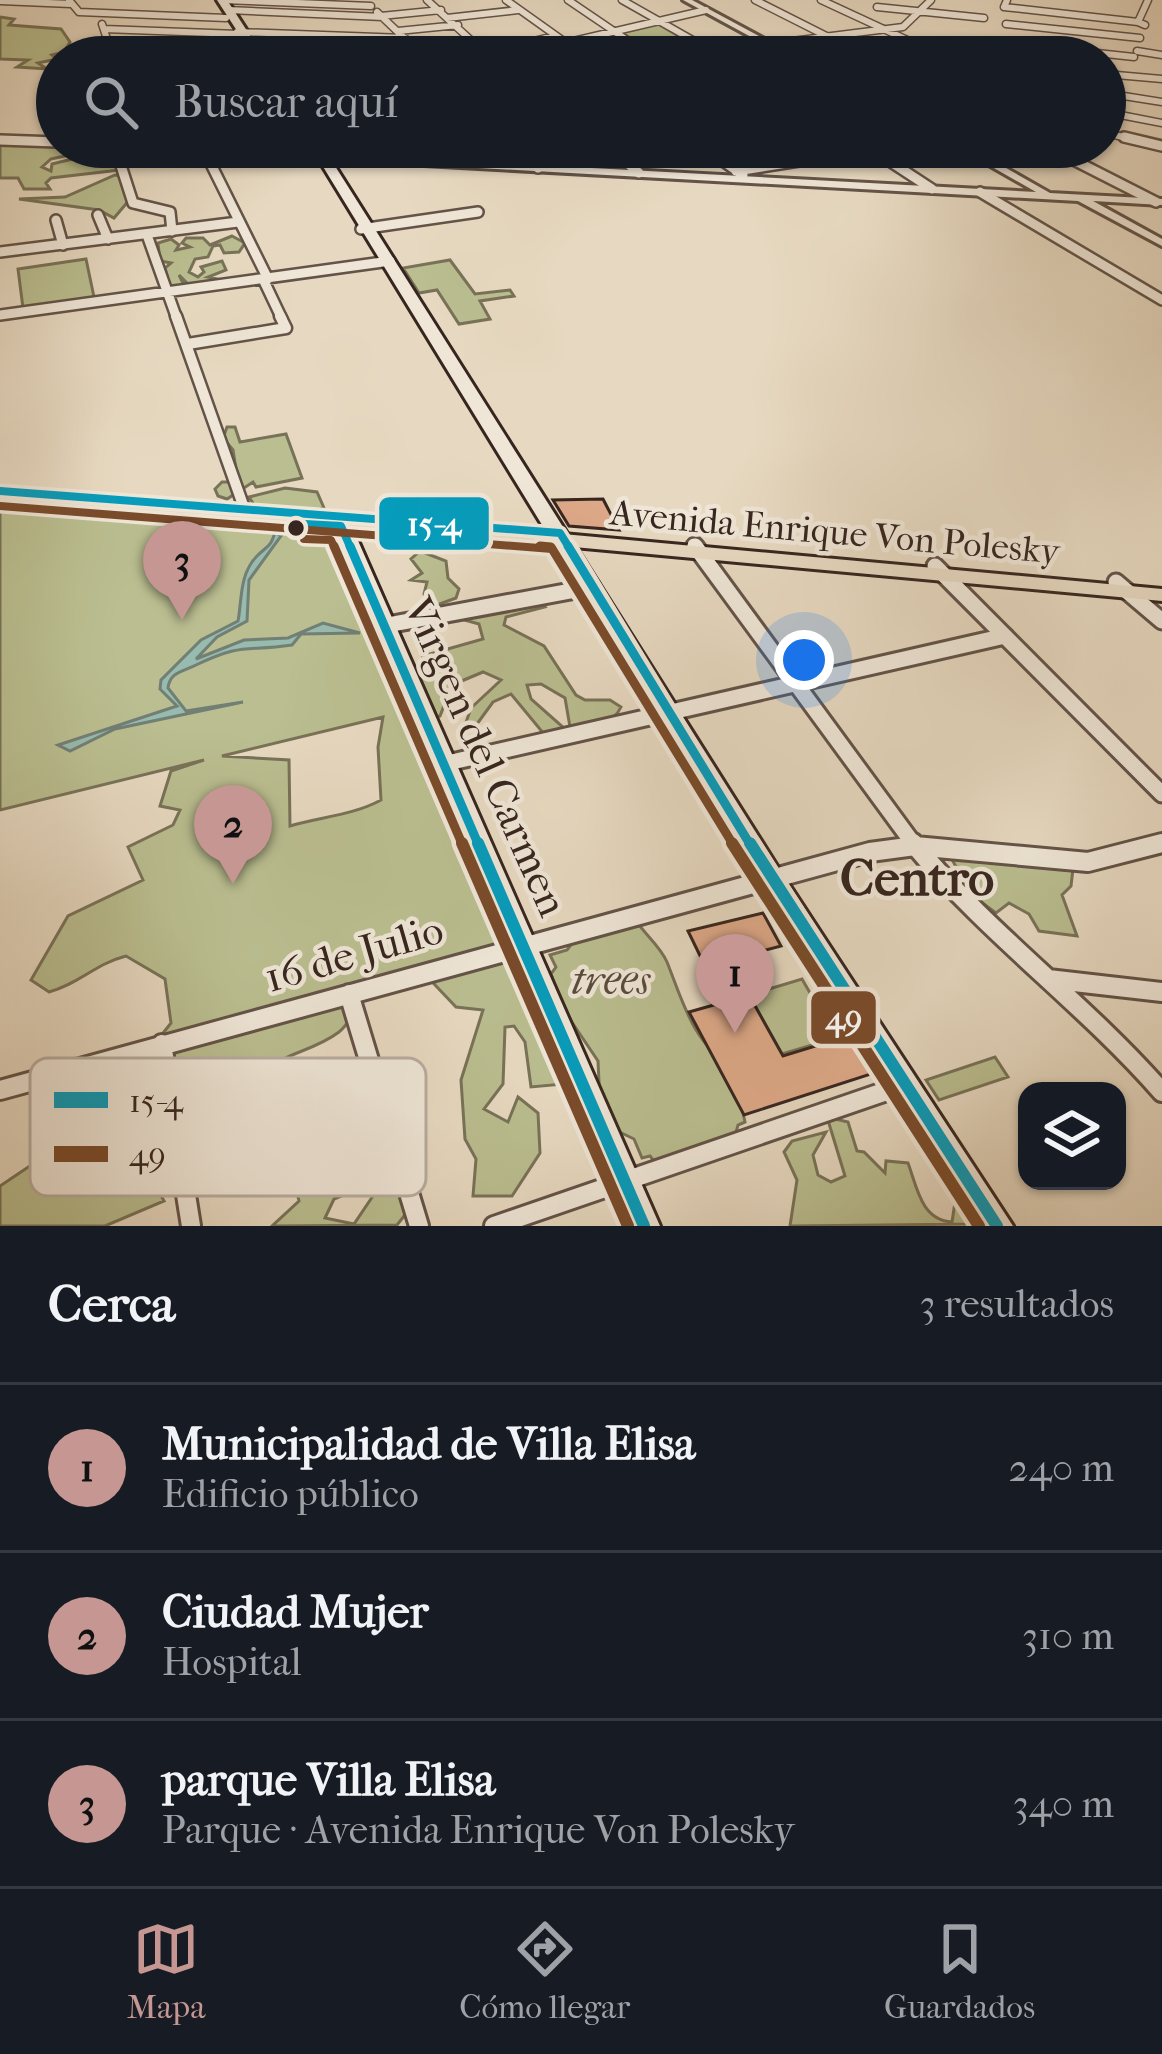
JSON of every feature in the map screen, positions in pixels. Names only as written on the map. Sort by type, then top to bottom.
[{"type":"main road","points":[[221,4],[242,36]]},
{"type":"main road","points":[[326,168],[558,536],[675,710],[770,876],[997,1226]]},
{"type":"main road","name":"Avenida Enrique Von Polesky","points":[[0,495],[558,536],[1122,587],[1162,586]]},
{"type":"main road","name":"Virgen del Carmen","points":[[339,522],[644,1226]]},
{"type":"main road","name":"Avenida Enrique Von Polesky","points":[[1122,587],[1162,596]]},
{"type":"street","points":[[432,0],[472,36]]},
{"type":"street","points":[[506,0],[554,36]]},
{"type":"street","points":[[568,0],[621,36]]},
{"type":"street","points":[[622,0],[688,36]]},
{"type":"street","points":[[687,0],[755,36]]},
{"type":"street","points":[[754,0],[826,36],[909,25],[931,0]]},
{"type":"street","points":[[820,0],[837,3],[901,36]]},
{"type":"street","points":[[1007,0],[1004,7],[1162,27]]},
{"type":"street","points":[[1075,14],[1084,0]]},
{"type":"street","points":[[1126,69],[1136,54],[1148,0]]},
{"type":"street","points":[[0,2],[70,2],[76,11],[98,14],[221,4],[368,3],[401,34]]},
{"type":"street","points":[[221,4],[382,16],[451,17],[518,10]]},
{"type":"street","points":[[877,7],[984,18]]},
{"type":"street","points":[[605,25],[703,8]]},
{"type":"street","points":[[599,36],[703,8]]},
{"type":"street","points":[[98,14],[106,36]]},
{"type":"street","points":[[104,29],[401,34],[451,17]]},
{"type":"street","points":[[1006,24],[1121,36]]},
{"type":"street","points":[[1126,37],[1140,38]]},
{"type":"street","points":[[1126,53],[1162,55]]},
{"type":"street","points":[[1126,75],[1162,79]]},
{"type":"street","points":[[1126,95],[1162,102]]},
{"type":"street","points":[[1126,116],[1162,123]]},
{"type":"street","points":[[1126,138],[1162,146]]},
{"type":"street","points":[[0,140],[36,141]]},
{"type":"street","points":[[122,168],[133,203],[170,212],[172,231]]},
{"type":"street","points":[[188,344],[286,328],[212,168]]},
{"type":"street","points":[[538,168],[1159,202]]},
{"type":"street","points":[[634,168],[640,173]]},
{"type":"street","points":[[732,168],[750,179]]},
{"type":"street","points":[[736,171],[753,168]]},
{"type":"street","points":[[900,168],[932,189]]},
{"type":"street","points":[[1000,168],[1050,195]]},
{"type":"street","points":[[1090,168],[1159,202]]},
{"type":"street","points":[[980,192],[1158,296]]},
{"type":"street","points":[[1077,197],[1162,243]]},
{"type":"street","points":[[365,229],[478,212]]},
{"type":"street","points":[[98,214],[108,239]]},
{"type":"street","points":[[56,220],[63,244]]},
{"type":"street","points":[[0,252],[238,222]]},
{"type":"street","points":[[147,235],[247,514]]},
{"type":"street","points":[[0,315],[386,262]]},
{"type":"street","points":[[695,548],[915,846],[981,919],[1115,1038],[1162,1092]]},
{"type":"street","points":[[939,570],[1162,794]]},
{"type":"street","points":[[382,626],[592,587]]},
{"type":"street","points":[[1122,587],[1162,621]]},
{"type":"street","points":[[443,764],[1002,633]]},
{"type":"street","name":"16 de Julio","points":[[115,1058],[770,876],[915,846],[1088,862],[1162,843]]},
{"type":"street","points":[[1048,979],[1162,992]]},
{"type":"street","points":[[349,994],[368,1058]]},
{"type":"street","points":[[162,1045],[164,1058]]},
{"type":"street","name":"16 de Julio","points":[[0,1090],[30,1082]]},
{"type":"street","points":[[494,1226],[907,1084]]},
{"type":"street","points":[[186,1196],[191,1226]]},
{"type":"street","points":[[409,1196],[418,1226]]},
{"type":"green space","points":[[0,17],[14,19],[9,25],[61,29],[66,36],[36,36],[36,68],[17,67],[28,60],[0,59]]},
{"type":"green space","points":[[659,23],[679,36],[627,36],[621,32]]},
{"type":"green space","points":[[0,140],[36,142],[36,168],[120,170],[51,178],[46,183],[50,189],[24,189],[18,178],[0,178]]},
{"type":"green space","points":[[115,175],[129,176],[131,198],[114,218],[99,210],[19,199],[65,197]]},
{"type":"green space","points":[[232,236],[245,243],[239,252],[224,253],[220,245],[213,246],[208,257],[195,259],[189,272],[198,277],[204,272],[201,267],[222,261],[226,270],[208,277],[226,281],[190,286],[179,275],[184,285],[170,287],[165,268],[171,263],[160,261],[158,243],[171,239],[179,245],[176,250],[190,247],[182,243],[186,238],[203,238],[210,245]]},
{"type":"green space","points":[[86,259],[94,297],[23,308],[18,269]]},
{"type":"green space","points":[[450,260],[475,294],[510,290],[514,296],[480,301],[490,319],[459,324],[437,290],[419,293],[403,268]]},
{"type":"green space","points":[[227,427],[235,427],[240,442],[286,434],[302,478],[256,487],[253,482],[227,499],[218,496],[215,489],[222,482],[238,482],[233,450],[223,438]]},
{"type":"green space","points":[[285,488],[317,492],[324,508],[302,515],[256,508],[249,497]]},
{"type":"green space","points":[[0,507],[328,533],[487,899],[521,928],[575,1083],[531,1087],[525,1042],[514,1026],[505,1027],[503,1084],[484,1109],[508,1122],[518,1097],[538,1113],[540,1153],[512,1196],[473,1196],[476,1159],[465,1139],[461,1080],[483,1010],[456,1007],[418,967],[372,989],[339,1032],[287,1058],[145,1056],[171,1023],[165,979],[126,956],[49,992],[31,980],[68,916],[143,880],[128,847],[173,825],[180,810],[160,806],[171,771],[204,760],[0,810]],"holes":[[[383,717],[378,747],[381,800],[290,826],[289,760],[222,756]]]},
{"type":"green space","points":[[420,551],[446,561],[448,578],[459,589],[456,598],[437,605],[424,594],[427,582],[411,580],[422,573],[411,559]]},
{"type":"green space","points":[[540,601],[545,607],[506,617],[504,625],[544,646],[576,695],[585,700],[610,700],[621,707],[617,713],[599,725],[570,727],[565,698],[541,684],[527,685],[531,699],[564,728],[562,737],[549,740],[511,694],[493,702],[477,724],[465,725],[471,708],[501,680],[483,672],[452,685],[440,716],[425,722],[417,681],[423,656],[483,639],[479,624],[450,616]]},
{"type":"green space","points":[[948,853],[1073,869],[1071,886],[1062,895],[1077,936],[1039,931],[1029,914],[1009,903],[996,913],[959,886],[964,880]]},
{"type":"green space","name":"trees","points":[[632,915],[664,956],[699,1034],[733,1067],[745,1122],[738,1125],[733,1143],[658,1166],[650,1156],[642,1158],[634,1139],[601,1123],[598,1061],[563,1009],[551,974],[556,967],[550,955],[567,950],[577,937]]},
{"type":"green space","points":[[802,979],[836,1038],[782,1054],[749,995]]},
{"type":"green space","points":[[995,1057],[1008,1077],[939,1100],[926,1080]]},
{"type":"green space","points":[[827,1117],[848,1122],[857,1151],[885,1173],[886,1161],[908,1163],[922,1201],[942,1220],[952,1222],[957,1189],[974,1224],[790,1226],[797,1180],[784,1152],[792,1141],[826,1132],[813,1155],[818,1175],[831,1182],[845,1176]]},
{"type":"green space","points":[[30,1166],[30,1196],[161,1196],[164,1201],[105,1226],[0,1226],[0,1186]]},
{"type":"green space","points":[[298,1196],[341,1196],[334,1199],[325,1218],[354,1224],[373,1196],[408,1196],[412,1206],[397,1225],[272,1226],[299,1201]]},
{"type":"water","points":[[275,532],[281,536],[249,580],[247,621],[217,637],[196,659],[244,640],[288,638],[323,623],[360,633],[301,634],[292,645],[235,650],[212,658],[178,673],[168,688],[186,711],[243,702],[115,729],[70,751],[58,745],[177,706],[160,689],[161,680],[201,640],[238,621],[247,571]]},
{"type":"building","points":[[603,499],[619,530],[569,526],[553,500]]},
{"type":"building","points":[[763,913],[781,946],[705,966],[688,931]]},
{"type":"building","points":[[749,995],[783,1056],[848,1036],[871,1074],[744,1115],[689,1012]]},
{"type":"transit line","name":"15-4","points":[[0,491],[560,533],[770,876],[997,1226]]},
{"type":"transit line","name":"49","points":[[0,506],[551,547],[757,884],[979,1226]]},
{"type":"transit line","name":"15-4","points":[[305,524],[341,526],[644,1226]]},
{"type":"transit line","name":"49","points":[[304,539],[331,540],[628,1226]]},
{"type":"place","name":"parque Villa Elisa","points":[[182,620]]},
{"type":"place","name":"Ciudad Mujer","points":[[233,884]]},
{"type":"place","name":"Municipalidad de Villa Elisa","points":[[735,1033]]},
{"type":"district","name":"Centro","points":[[917,878]]}]
